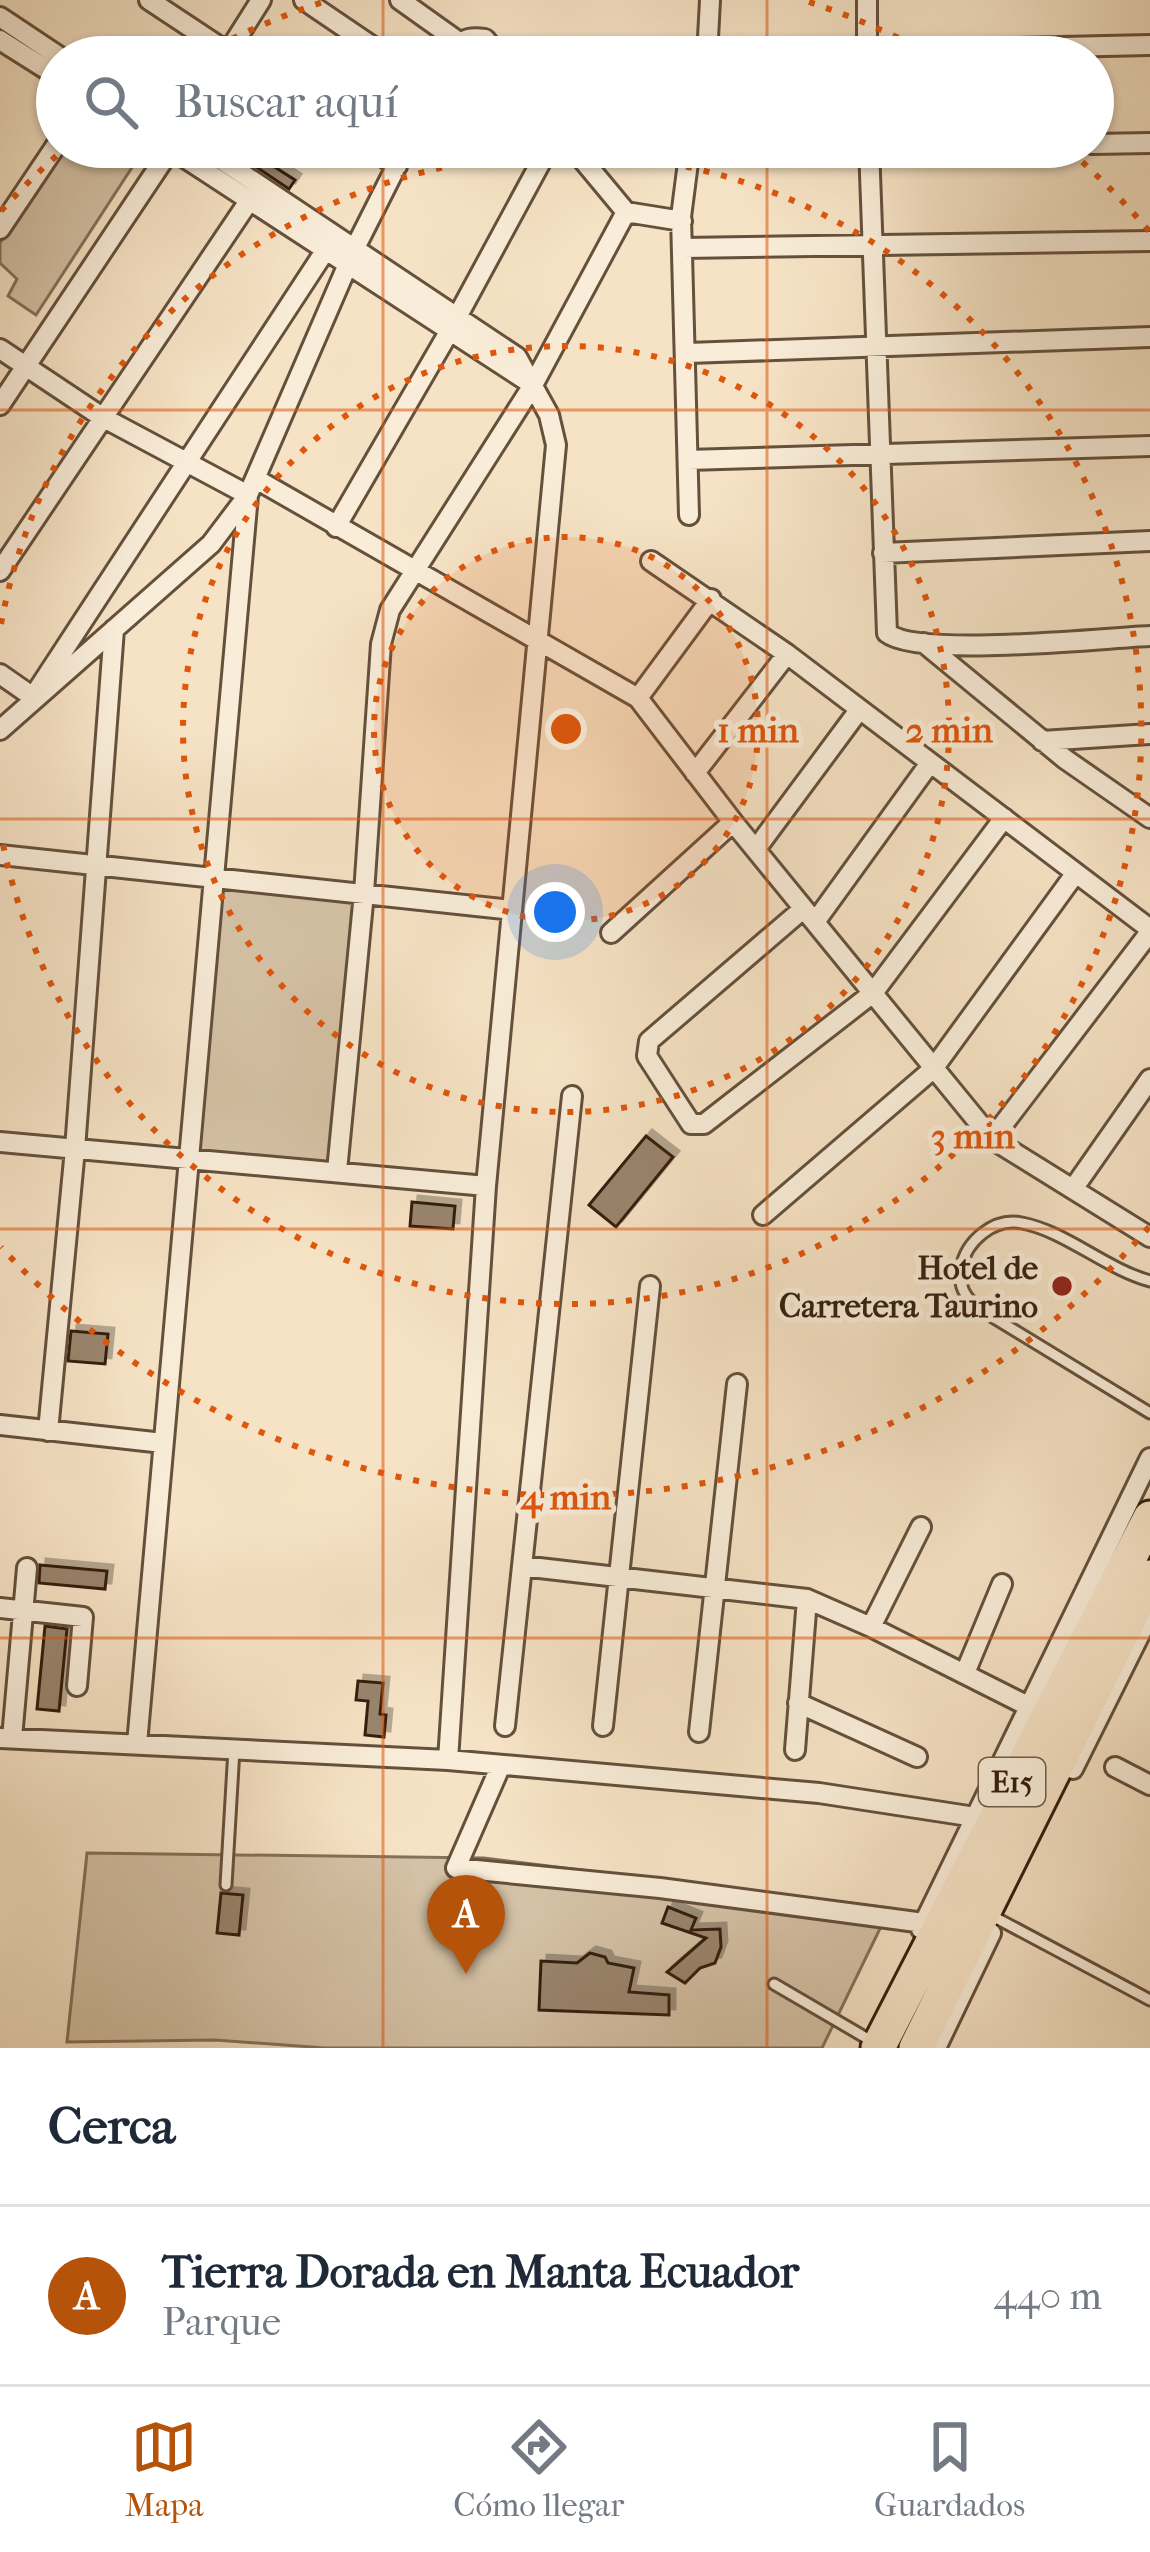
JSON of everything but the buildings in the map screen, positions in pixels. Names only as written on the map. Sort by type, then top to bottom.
[{"type":"highway","name":"E15","points":[[870,2045],[1128,1630],[1150,1518]]},
{"type":"highway","name":"E15","points":[[916,2048],[1128,1630],[1150,1577]]},
{"type":"street","points":[[148,0],[201,36]]},
{"type":"street","points":[[240,36],[261,0]]},
{"type":"street","points":[[304,0],[357,36]]},
{"type":"street","points":[[400,0],[440,36]]},
{"type":"street","points":[[709,36],[710,0]]},
{"type":"street","points":[[867,0],[867,36]]},
{"type":"street","points":[[0,17],[36,41]]},
{"type":"street","points":[[0,68],[6,44],[36,63]]},
{"type":"street","points":[[1114,46],[1150,45]]},
{"type":"street","points":[[1114,144],[1150,143]]},
{"type":"street","points":[[0,229],[41,168]]},
{"type":"street","points":[[0,405],[157,168]]},
{"type":"street","points":[[199,168],[325,251],[351,256]]},
{"type":"street","points":[[231,168],[453,324],[517,357],[550,416],[556,445],[486,1186],[448,1760]]},
{"type":"street","points":[[0,730],[211,544],[252,487],[351,256],[396,168]]},
{"type":"street","points":[[336,527],[538,168]]},
{"type":"street","points":[[589,168],[626,212],[682,220]]},
{"type":"street","points":[[688,168],[682,220],[689,515]]},
{"type":"street","points":[[870,168],[887,633],[897,640],[984,645],[1150,636]]},
{"type":"street","points":[[0,571],[249,202]]},
{"type":"street","points":[[337,1171],[364,893],[381,644],[390,610],[533,385],[626,212]]},
{"type":"street","points":[[683,248],[1150,241]]},
{"type":"street","points":[[33,697],[325,251]]},
{"type":"street","points":[[688,353],[1150,337]]},
{"type":"street","points":[[0,349],[102,417],[186,465],[252,487],[336,527],[638,698],[733,822],[992,1138],[1150,1237]]},
{"type":"street","points":[[688,460],[1150,446]]},
{"type":"street","points":[[136,1744],[252,487]]},
{"type":"street","points":[[883,554],[1150,541]]},
{"type":"street","points":[[651,561],[787,654],[1150,931],[992,1138]]},
{"type":"street","points":[[638,698],[711,599]]},
{"type":"street","points":[[49,1431],[114,629]]},
{"type":"street","points":[[924,643],[1042,740],[1150,818]]},
{"type":"street","points":[[695,773],[787,654]]},
{"type":"street","points":[[0,674],[33,697]]},
{"type":"street","points":[[757,849],[859,710]]},
{"type":"street","points":[[1042,740],[1150,734]]},
{"type":"street","points":[[930,763],[809,915],[649,1040],[647,1056],[691,1124],[704,1124],[873,993],[1004,818]]},
{"type":"street","points":[[610,934],[733,822]]},
{"type":"street","points":[[0,855],[512,910]]},
{"type":"street","points":[[763,1215],[933,1069],[1075,874]]},
{"type":"street","points":[[1073,1189],[1150,1079]]},
{"type":"street","points":[[505,1726],[572,1096]]},
{"type":"street","points":[[0,1142],[486,1186]]},
{"type":"street","points":[[602,1726],[650,1286]]},
{"type":"street","points":[[699,1732],[737,1384]]},
{"type":"street","points":[[0,1425],[164,1443]]},
{"type":"street","points":[[936,2048],[1128,1630],[1150,1458]]},
{"type":"street","points":[[871,1627],[920,1527]]},
{"type":"street","points":[[522,1566],[807,1599],[1030,1707]]},
{"type":"street","points":[[27,1568],[6,1738],[448,1760],[819,1792],[976,1817]]},
{"type":"street","points":[[964,1673],[1002,1584]]},
{"type":"street","points":[[795,1750],[807,1599]]},
{"type":"street","points":[[0,1608],[83,1618],[77,1686]]},
{"type":"street","points":[[870,2045],[924,1922],[1030,1707],[1128,1630]]},
{"type":"street","points":[[798,1703],[917,1757]]},
{"type":"street","points":[[501,1765],[456,1868],[924,1922]]},
{"type":"street","points":[[1115,1767],[1150,1784]]},
{"type":"lane","points":[[1150,1281],[1038,1228],[1009,1222],[990,1228],[969,1248],[960,1281],[966,1298],[978,1309],[1150,1413]]},
{"type":"lane","points":[[226,1885],[234,1749]]},
{"type":"lane","points":[[998,1918],[1150,2000]]},
{"type":"lane","points":[[774,1984],[870,2045]]},
{"type":"shaded area","points":[[48,168],[132,168],[36,315],[8,296],[17,279],[0,263],[0,243]]},
{"type":"shaded area","points":[[223,883],[357,899],[330,1162],[192,1150]]},
{"type":"shaded area","points":[[87,1853],[484,1858],[890,1908],[822,2048],[325,2048],[215,2040],[67,2042]]},
{"type":"place","name":"Hotel de Carretera Taurino","points":[[1062,1286]]},
{"type":"place","name":"Tierra Dorada en Manta Ecuador","points":[[466,1974]]}]
